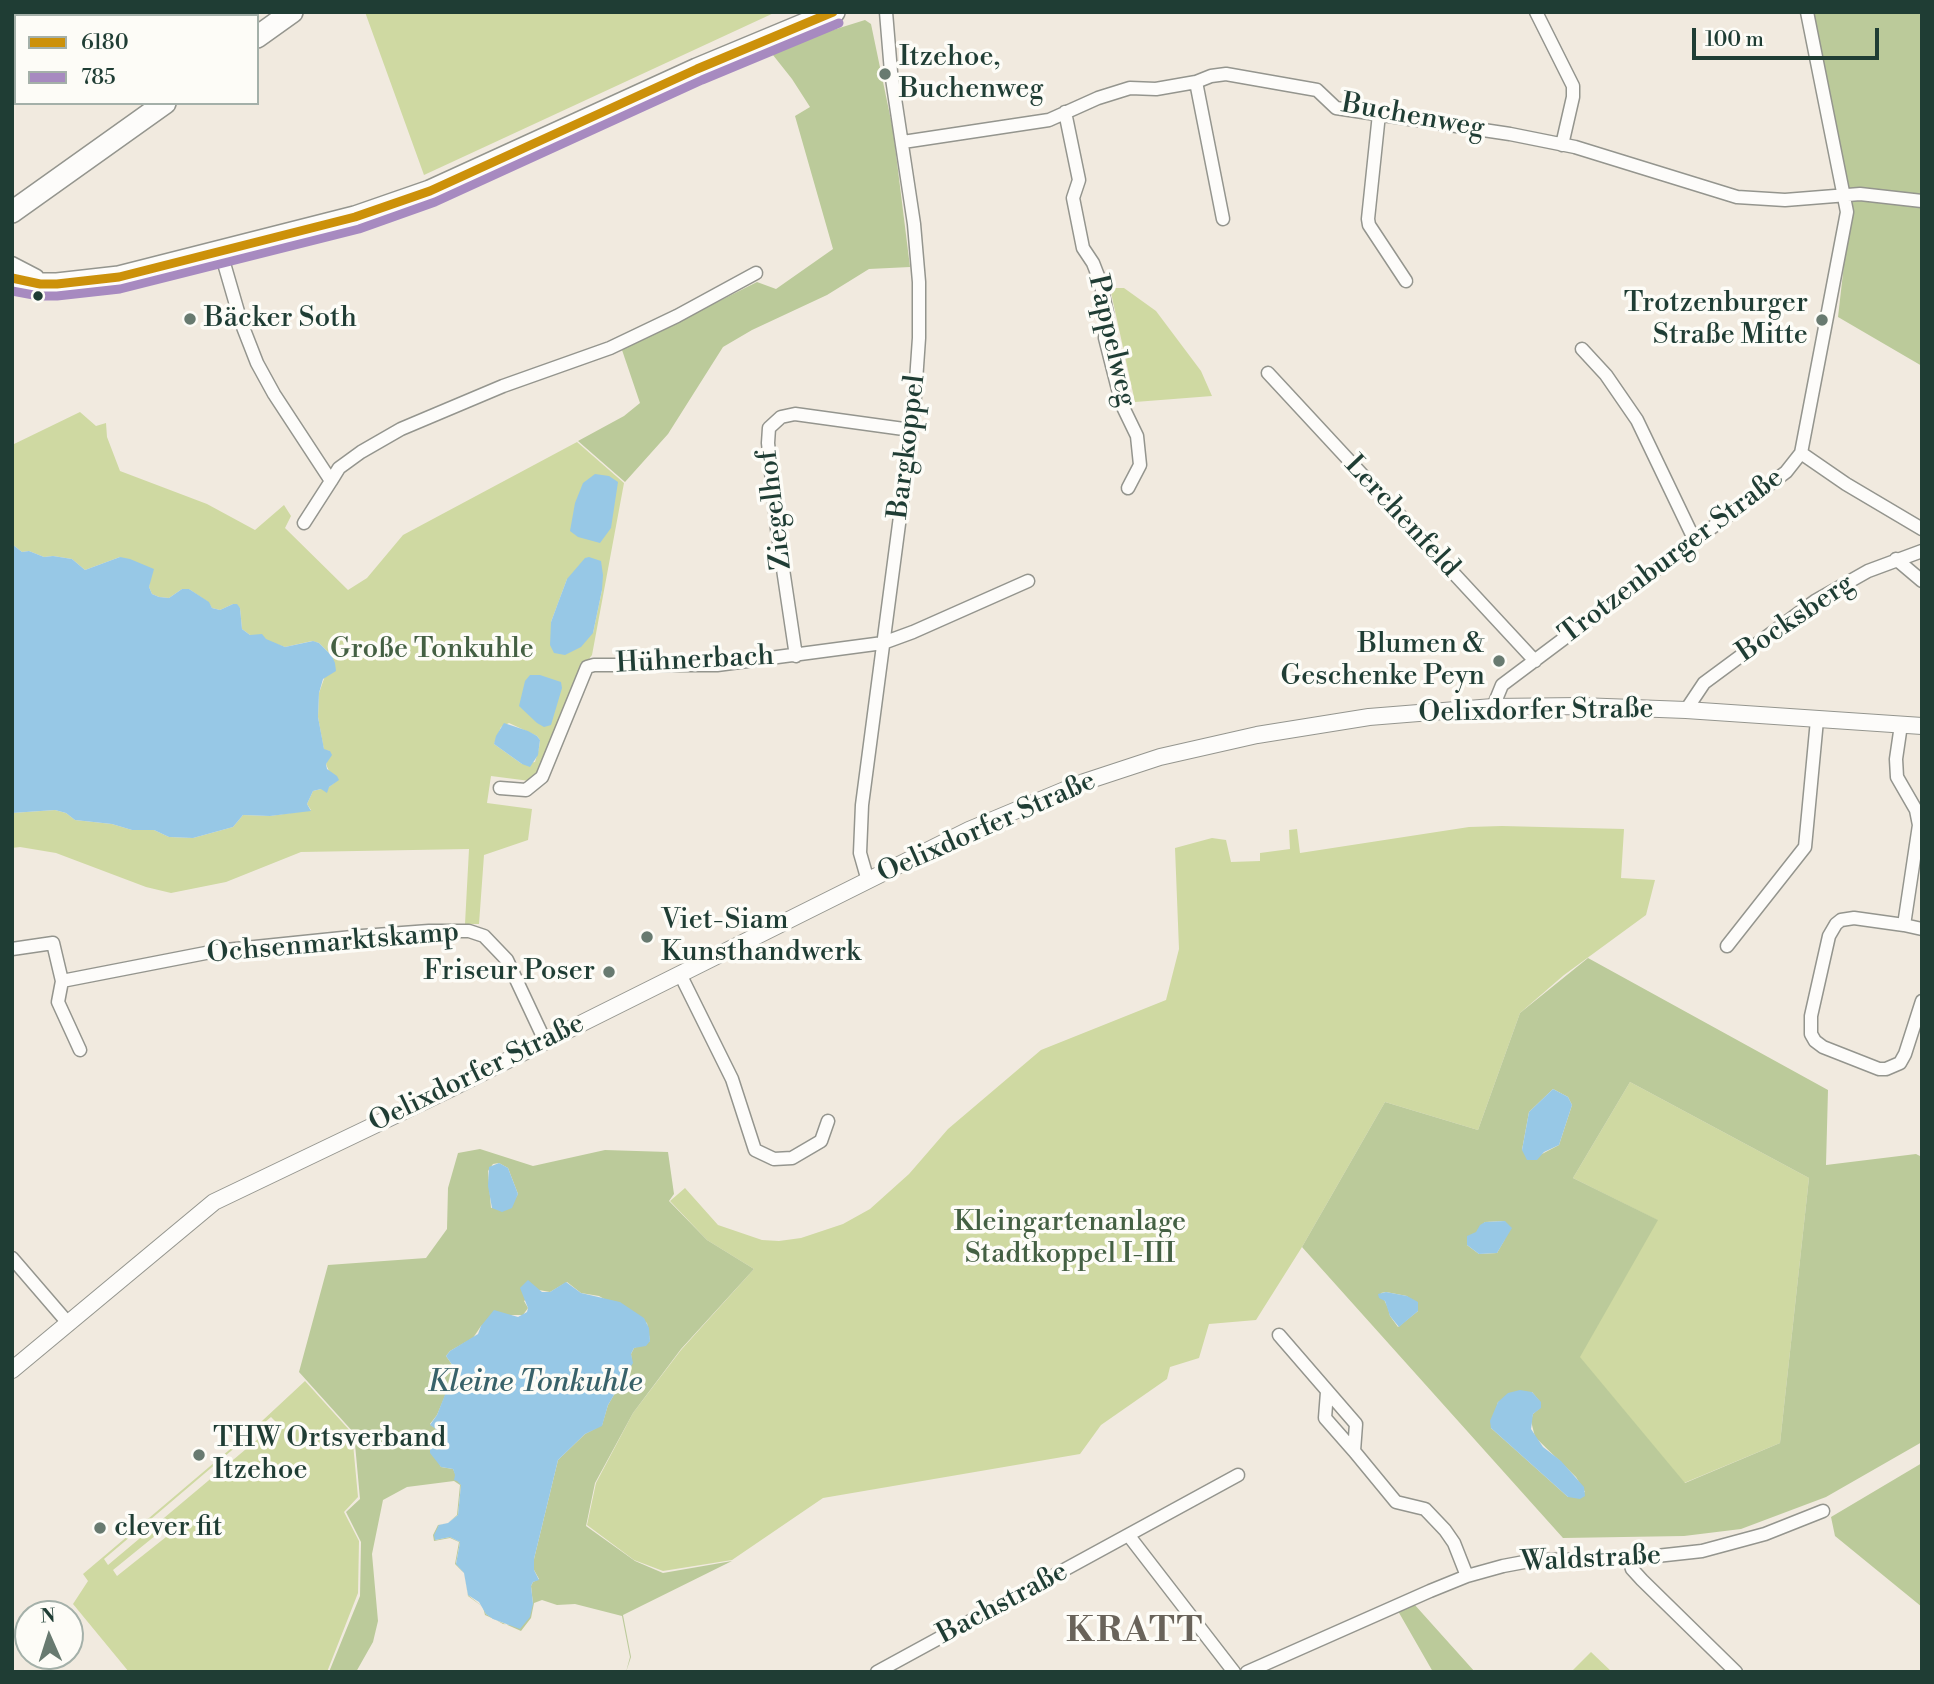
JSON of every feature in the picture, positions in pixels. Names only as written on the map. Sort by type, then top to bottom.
[{"type":"main road","points":[[259,36],[292,12]]},
{"type":"main road","points":[[18,281],[57,284],[119,277],[355,218],[420,194],[710,63],[834,12]]},
{"type":"main road","points":[[12,212],[162,105]]},
{"type":"street","name":"Bargkoppel","points":[[867,881],[861,862],[860,830],[919,357],[919,282],[903,142],[891,72],[886,12]]},
{"type":"street","points":[[1536,12],[1573,86],[1562,145]]},
{"type":"street","name":"Trotzenburger Straße","points":[[1493,707],[1502,685],[1786,472],[1801,453],[1847,221],[1846,197],[1807,12]]},
{"type":"street","name":"Buchenweg","points":[[903,142],[1049,120],[1130,88],[1156,89],[1196,82],[1218,74],[1317,90],[1336,108],[1562,145],[1604,155],[1737,197],[1776,200],[1860,194],[1922,201]]},
{"type":"street","points":[[1196,82],[1223,219]]},
{"type":"street","name":"Pappelweg","points":[[1065,112],[1079,180],[1073,198],[1083,248],[1093,262],[1100,281],[1107,313],[1105,338],[1122,405],[1135,430],[1139,446],[1140,465],[1128,488]]},
{"type":"street","points":[[1379,114],[1368,219],[1406,281]]},
{"type":"street","points":[[221,253],[257,363],[268,385],[331,481]]},
{"type":"street","points":[[12,263],[57,284]]},
{"type":"street","points":[[304,523],[339,468],[401,429],[503,386],[619,344],[756,273]]},
{"type":"street","points":[[1582,349],[1606,375],[1637,420],[1695,541]]},
{"type":"street","name":"Lerchenfeld","points":[[1268,373],[1535,661]]},
{"type":"street","name":"Ziegelhof","points":[[796,656],[777,529],[768,443],[769,428],[781,417],[796,414],[911,430]]},
{"type":"street","points":[[1801,453],[1846,484],[1922,529]]},
{"type":"street","name":"Bocksberg","points":[[1686,710],[1704,682],[1815,601],[1860,575],[1922,551]]},
{"type":"street","points":[[1896,559],[1922,581]]},
{"type":"street","name":"Hühnerbach","points":[[500,788],[526,790],[542,777],[587,667],[718,665],[883,643],[1028,581]]},
{"type":"street","name":"Oelixdorfer Straße","points":[[12,1370],[215,1202],[1025,805],[1160,757],[1257,735],[1368,717],[1493,707],[1580,706],[1686,710],[1922,726]]},
{"type":"street","points":[[1727,946],[1805,847],[1817,720]]},
{"type":"street","points":[[1901,725],[1896,759],[1897,777],[1916,810],[1919,825],[1904,925]]},
{"type":"street","points":[[1922,929],[1854,918],[1841,920],[1836,924],[1829,936],[1811,1016],[1811,1034],[1823,1047],[1879,1069],[1886,1069],[1900,1063],[1905,1054],[1922,1001]]},
{"type":"street","name":"Ochsenmarktskamp","points":[[62,981],[216,951],[362,936],[470,931],[484,936],[507,960],[545,1041]]},
{"type":"street","points":[[12,949],[53,943],[62,981],[58,1002],[80,1050]]},
{"type":"street","points":[[680,974],[732,1079],[749,1139],[758,1153],[774,1160],[802,1154],[821,1140],[828,1121]]},
{"type":"street","points":[[12,1258],[68,1323]]},
{"type":"street","points":[[1279,1335],[1356,1424],[1354,1451]]},
{"type":"street","points":[[1327,1392],[1325,1418],[1396,1502],[1425,1509],[1446,1530],[1467,1576]]},
{"type":"street","name":"Bachstraße","points":[[877,1672],[1238,1475]]},
{"type":"street","name":"Waldstraße","points":[[1247,1672],[1467,1576],[1535,1560],[1629,1559],[1702,1551],[1765,1534],[1823,1511]]},
{"type":"street","points":[[1129,1536],[1234,1672]]},
{"type":"street","points":[[1629,1559],[1632,1569],[1642,1580],[1737,1672]]},
{"type":"green space","points":[[365,12],[776,12],[424,175]]},
{"type":"green space","points":[[1813,12],[1922,12],[1922,366],[1838,317],[1850,212]]},
{"type":"green space","points":[[865,20],[871,24],[893,130],[910,267],[869,269],[827,295],[752,330],[723,347],[668,434],[625,482],[578,441],[624,416],[640,403],[622,350],[757,282],[776,289],[833,249],[795,116],[810,107],[769,50]]},
{"type":"green space","points":[[1110,288],[1124,288],[1156,311],[1201,371],[1212,396],[1135,402]]},
{"type":"green space","name":"Große Tonkuhle","points":[[80,412],[96,426],[106,423],[107,437],[120,471],[207,504],[255,530],[284,505],[291,516],[285,528],[348,590],[367,578],[403,535],[577,442],[624,483],[592,655],[580,671],[539,775],[530,781],[491,776],[487,803],[532,809],[528,840],[484,855],[479,924],[465,924],[469,849],[301,852],[226,882],[171,893],[146,887],[56,853],[12,848],[12,813],[55,810],[66,813],[75,820],[112,824],[132,830],[154,830],[169,837],[193,838],[233,827],[243,815],[270,816],[311,810],[307,804],[313,791],[334,783],[326,764],[330,751],[324,750],[318,717],[319,693],[332,656],[319,643],[312,641],[285,647],[250,635],[242,629],[240,608],[233,604],[220,610],[212,608],[189,589],[182,589],[169,598],[152,594],[150,579],[120,557],[85,570],[72,559],[22,552],[12,544],[12,445]],"holes":[[[567,579],[602,590],[593,633],[551,622]],[[509,723],[540,740],[535,762],[522,764],[494,744],[501,727]]]},
{"type":"green space","name":"Kleingartenanlage Stadtkoppel I-III","points":[[1469,827],[1624,829],[1621,878],[1655,880],[1646,915],[1564,975],[1520,1013],[1478,1130],[1385,1102],[1302,1247],[1256,1320],[1209,1324],[1199,1358],[1170,1367],[1167,1379],[1101,1425],[1080,1454],[823,1498],[732,1560],[663,1571],[634,1560],[587,1525],[596,1483],[633,1413],[681,1350],[754,1269],[707,1240],[670,1201],[685,1188],[718,1225],[762,1240],[801,1238],[843,1224],[870,1209],[909,1174],[948,1129],[1041,1050],[1166,1000],[1179,949],[1175,848],[1212,838],[1226,840],[1231,862],[1260,861],[1260,853],[1290,849],[1289,830],[1297,829],[1300,853]]},
{"type":"green space","points":[[1588,958],[1828,1090],[1826,1165],[1916,1154],[1922,1157],[1922,1442],[1826,1497],[1741,1529],[1684,1536],[1563,1538],[1302,1247],[1385,1102],[1478,1130],[1520,1013]],"holes":[[[1630,1082],[1809,1178],[1780,1443],[1685,1483],[1580,1357],[1658,1220],[1573,1178]],[[1553,1089],[1568,1097],[1572,1105],[1559,1145],[1540,1155],[1522,1150],[1529,1112]],[[1505,1221],[1505,1239],[1497,1253],[1479,1254],[1467,1245],[1485,1222]],[[1381,1293],[1407,1296],[1418,1311],[1398,1327]],[[1532,1392],[1541,1403],[1531,1421],[1535,1437],[1576,1477],[1585,1492],[1568,1497],[1491,1428],[1498,1402]]]},
{"type":"green space","points":[[1630,1082],[1809,1178],[1780,1443],[1684,1483],[1579,1357],[1657,1220],[1573,1178]]},
{"type":"green space","points":[[480,1149],[533,1166],[605,1150],[668,1152],[674,1194],[669,1201],[707,1240],[754,1269],[681,1349],[633,1413],[595,1483],[586,1526],[635,1561],[663,1573],[732,1561],[623,1615],[631,1657],[626,1672],[630,1657],[622,1616],[575,1604],[557,1605],[542,1600],[534,1603],[531,1618],[521,1631],[506,1624],[513,1625],[533,1604],[531,1586],[539,1579],[534,1570],[534,1559],[558,1460],[585,1434],[602,1425],[608,1405],[632,1364],[631,1354],[634,1348],[650,1341],[647,1323],[599,1296],[581,1293],[567,1282],[550,1292],[539,1290],[524,1301],[528,1308],[523,1315],[507,1315],[481,1326],[473,1338],[446,1356],[465,1383],[463,1387],[445,1396],[430,1424],[438,1433],[430,1444],[441,1467],[453,1469],[461,1485],[458,1515],[448,1523],[457,1515],[460,1485],[454,1481],[407,1487],[383,1500],[372,1554],[378,1621],[373,1642],[356,1672],[329,1672],[360,1596],[361,1542],[346,1512],[360,1499],[354,1433],[299,1372],[328,1265],[426,1258],[447,1229],[448,1188],[458,1153]],"holes":[[[499,1163],[508,1168],[518,1194],[514,1201],[491,1208],[488,1171],[493,1164]]]},
{"type":"green space","points":[[305,1381],[352,1433],[358,1497],[344,1512],[359,1541],[358,1593],[327,1672],[129,1672],[84,1617],[84,1600],[76,1600],[88,1581],[83,1574],[248,1434]],"holes":[[[271,1417],[277,1423],[108,1565],[104,1559]],[[161,1531],[166,1537],[117,1576],[113,1570]]]},
{"type":"green space","points":[[1922,1463],[1922,1607],[1835,1536],[1831,1517]]},
{"type":"green space","points":[[448,1523],[439,1525],[435,1540],[450,1537],[460,1542],[456,1563],[464,1573],[455,1564],[459,1542],[450,1538],[434,1541],[433,1535],[438,1525]]},
{"type":"green space","points":[[1414,1604],[1475,1672],[1433,1672],[1398,1611]]},
{"type":"green space","points":[[1591,1652],[1612,1672],[1571,1672]]},
{"type":"water","points":[[595,474],[609,476],[618,482],[611,528],[600,543],[578,537],[570,531],[575,503],[583,483]]},
{"type":"water","name":"Große Tonkuhle","points":[[12,544],[22,552],[72,559],[85,570],[120,557],[130,559],[154,569],[149,587],[152,594],[169,598],[182,589],[189,589],[209,602],[212,608],[220,610],[237,604],[240,608],[242,629],[250,635],[262,634],[266,639],[285,647],[313,641],[319,643],[335,663],[336,671],[323,679],[319,693],[318,717],[324,749],[332,755],[326,764],[327,769],[339,780],[329,787],[327,793],[321,789],[313,791],[307,804],[311,811],[270,816],[243,815],[233,827],[193,838],[169,837],[154,830],[132,830],[112,824],[75,820],[66,813],[55,810],[12,813]]},
{"type":"water","points":[[585,558],[601,561],[603,575],[593,633],[581,647],[565,655],[554,653],[550,645],[551,622],[567,579]]},
{"type":"water","points":[[530,675],[540,675],[561,682],[562,688],[551,725],[544,727],[537,723],[519,706],[525,681]]},
{"type":"water","points":[[504,723],[528,731],[540,740],[538,755],[530,767],[494,744]]},
{"type":"water","points":[[1553,1089],[1568,1097],[1572,1105],[1559,1145],[1544,1152],[1537,1160],[1527,1160],[1522,1150],[1529,1112]]},
{"type":"water","points":[[499,1163],[508,1168],[518,1194],[512,1208],[502,1212],[492,1208],[488,1186],[489,1167]]},
{"type":"water","points":[[1505,1221],[1512,1228],[1497,1253],[1479,1254],[1467,1245],[1467,1236],[1476,1232],[1480,1225],[1485,1222]]},
{"type":"water","name":"Kleine Tonkuhle","points":[[528,1280],[542,1292],[550,1292],[566,1282],[581,1293],[620,1302],[644,1318],[649,1328],[650,1341],[646,1346],[634,1348],[631,1354],[633,1363],[608,1405],[602,1426],[585,1434],[558,1460],[534,1559],[534,1570],[539,1580],[531,1586],[533,1604],[530,1617],[520,1629],[493,1619],[486,1614],[479,1602],[468,1595],[464,1573],[456,1564],[460,1542],[450,1537],[435,1540],[434,1535],[439,1525],[448,1523],[458,1515],[461,1485],[454,1480],[453,1469],[441,1467],[430,1453],[430,1444],[438,1433],[430,1425],[446,1392],[456,1386],[459,1389],[465,1383],[446,1356],[478,1334],[494,1310],[518,1317],[527,1312],[520,1288]]},
{"type":"water","points":[[1386,1292],[1407,1296],[1418,1302],[1418,1311],[1399,1327],[1390,1316],[1385,1301],[1379,1298],[1378,1294]]},
{"type":"water","points":[[1520,1390],[1532,1392],[1541,1402],[1541,1408],[1533,1414],[1531,1429],[1543,1447],[1561,1461],[1584,1487],[1585,1496],[1580,1499],[1568,1497],[1491,1428],[1490,1421],[1498,1402],[1508,1393]]},
{"type":"transit line","name":"6180","points":[[12,278],[40,284],[57,284],[119,277],[355,217],[430,191],[697,69],[833,12]]},
{"type":"transit line","name":"785","points":[[12,291],[57,296],[120,289],[359,229],[435,202],[702,80],[839,23]]},
{"type":"place","name":"Itzehoe, Buchenweg","points":[[885,74]]},
{"type":"place","name":"Bäcker Soth","points":[[190,319]]},
{"type":"place","name":"Trotzenburger Straße Mitte","points":[[1822,320]]},
{"type":"place","name":"Blumen & Geschenke Peyn","points":[[1499,661]]},
{"type":"place","name":"Viet-Siam Kunsthandwerk","points":[[647,937]]},
{"type":"place","name":"Friseur Poser","points":[[609,972]]},
{"type":"place","name":"THW Ortsverband Itzehoe","points":[[199,1455]]},
{"type":"place","name":"clever fit","points":[[100,1528]]},
{"type":"district","name":"KRATT","points":[[1135,1633]]}]
